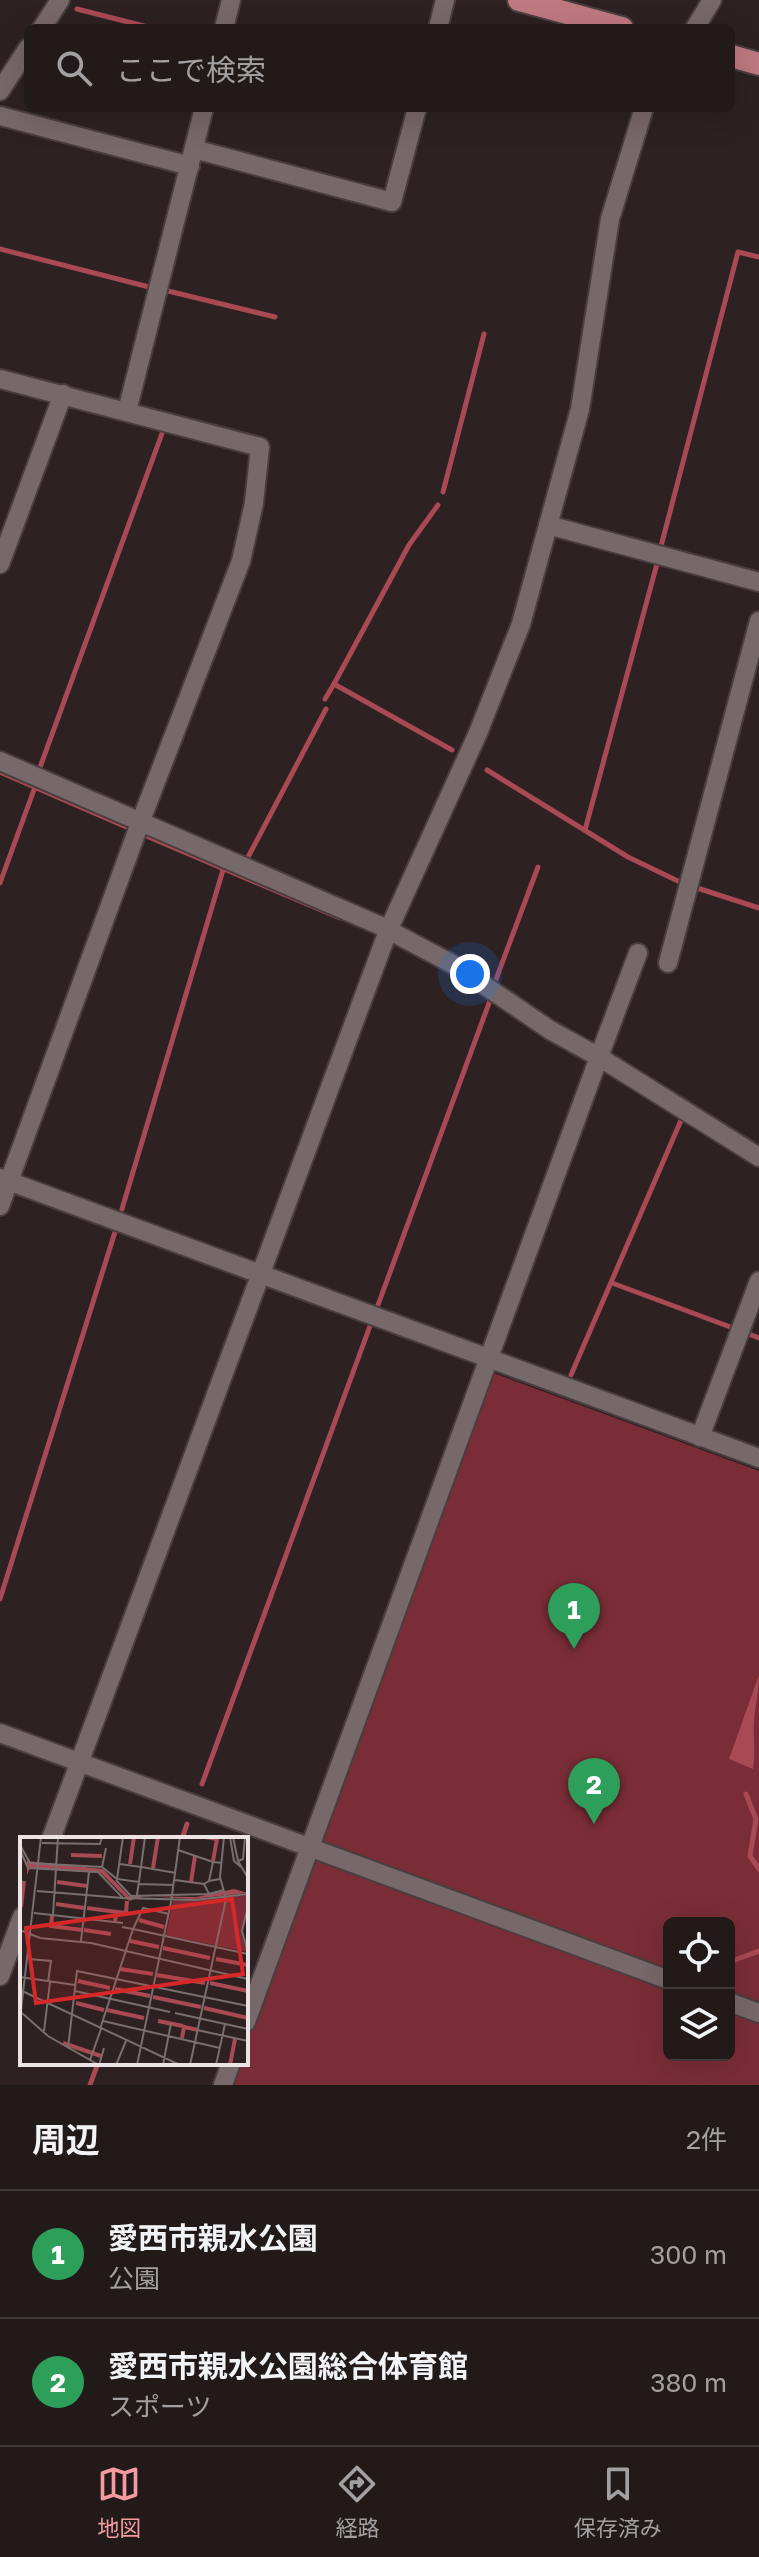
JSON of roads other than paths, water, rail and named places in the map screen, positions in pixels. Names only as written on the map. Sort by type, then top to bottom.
[{"type":"main road","points":[[519,0],[607,24]]},
{"type":"main road","points":[[735,57],[759,64]]},
{"type":"street","points":[[45,24],[60,0]]},
{"type":"street","points":[[225,24],[231,0]]},
{"type":"street","points":[[439,24],[445,0]]},
{"type":"street","points":[[697,24],[712,0]]},
{"type":"street","points":[[0,91],[24,54]]},
{"type":"street","points":[[127,411],[203,112]]},
{"type":"street","points":[[0,116],[392,202],[416,112]]},
{"type":"street","points":[[52,1837],[388,931],[478,733],[521,624],[580,409],[610,219],[643,112]]},
{"type":"street","points":[[0,379],[260,447],[254,503],[241,561],[5,1180],[0,1206]]},
{"type":"street","points":[[0,564],[63,394]]},
{"type":"street","points":[[548,525],[759,582]]},
{"type":"street","points":[[668,963],[759,621]]},
{"type":"street","points":[[0,761],[388,931],[456,966],[550,1030],[759,1157]]},
{"type":"street","points":[[248,2017],[638,953]]},
{"type":"street","points":[[5,1180],[759,1458]]},
{"type":"street","points":[[700,1437],[759,1281]]},
{"type":"street","points":[[0,1733],[663,1978]]},
{"type":"street","points":[[0,1976],[20,1922]]},
{"type":"street","points":[[735,2004],[759,2013]]},
{"type":"street","points":[[223,2085],[230,2065]]},
{"type":"waterway","points":[[77,9],[136,24]]},
{"type":"waterway","points":[[0,249],[153,288]]},
{"type":"waterway","points":[[660,550],[738,252],[759,257]]},
{"type":"waterway","points":[[164,290],[275,317]]},
{"type":"waterway","points":[[443,492],[484,334]]},
{"type":"waterway","points":[[39,770],[164,428]]},
{"type":"waterway","points":[[334,684],[409,545],[438,505]]},
{"type":"waterway","points":[[585,830],[658,560]]},
{"type":"waterway","points":[[325,699],[334,684],[452,750]]},
{"type":"waterway","points":[[246,861],[326,709]]},
{"type":"waterway","points":[[487,770],[628,857],[682,883]]},
{"type":"waterway","points":[[0,772],[131,829]]},
{"type":"waterway","points":[[0,883],[35,787]]},
{"type":"waterway","points":[[144,835],[340,918]]},
{"type":"waterway","points":[[495,982],[538,867]]},
{"type":"waterway","points":[[122,1209],[223,870]]},
{"type":"waterway","points":[[694,887],[759,908]]},
{"type":"waterway","points":[[378,1305],[492,995]]},
{"type":"waterway","points":[[571,1375],[682,1118]]},
{"type":"waterway","points":[[0,1599],[115,1232]]},
{"type":"waterway","points":[[612,1283],[733,1328]]},
{"type":"waterway","points":[[202,1784],[370,1326]]},
{"type":"waterway","points":[[746,1333],[759,1338]]},
{"type":"waterway","points":[[746,1794],[756,1819],[750,1856],[759,1869]]},
{"type":"waterway","points":[[183,1837],[187,1824]]},
{"type":"waterway","points":[[735,1960],[759,1951]]},
{"type":"waterway","points":[[90,2085],[97,2065]]},
{"type":"place","name":"愛西市親水公園","points":[[574,1649]]},
{"type":"place","name":"愛西市親水公園総合体育館","points":[[594,1824]]}]
